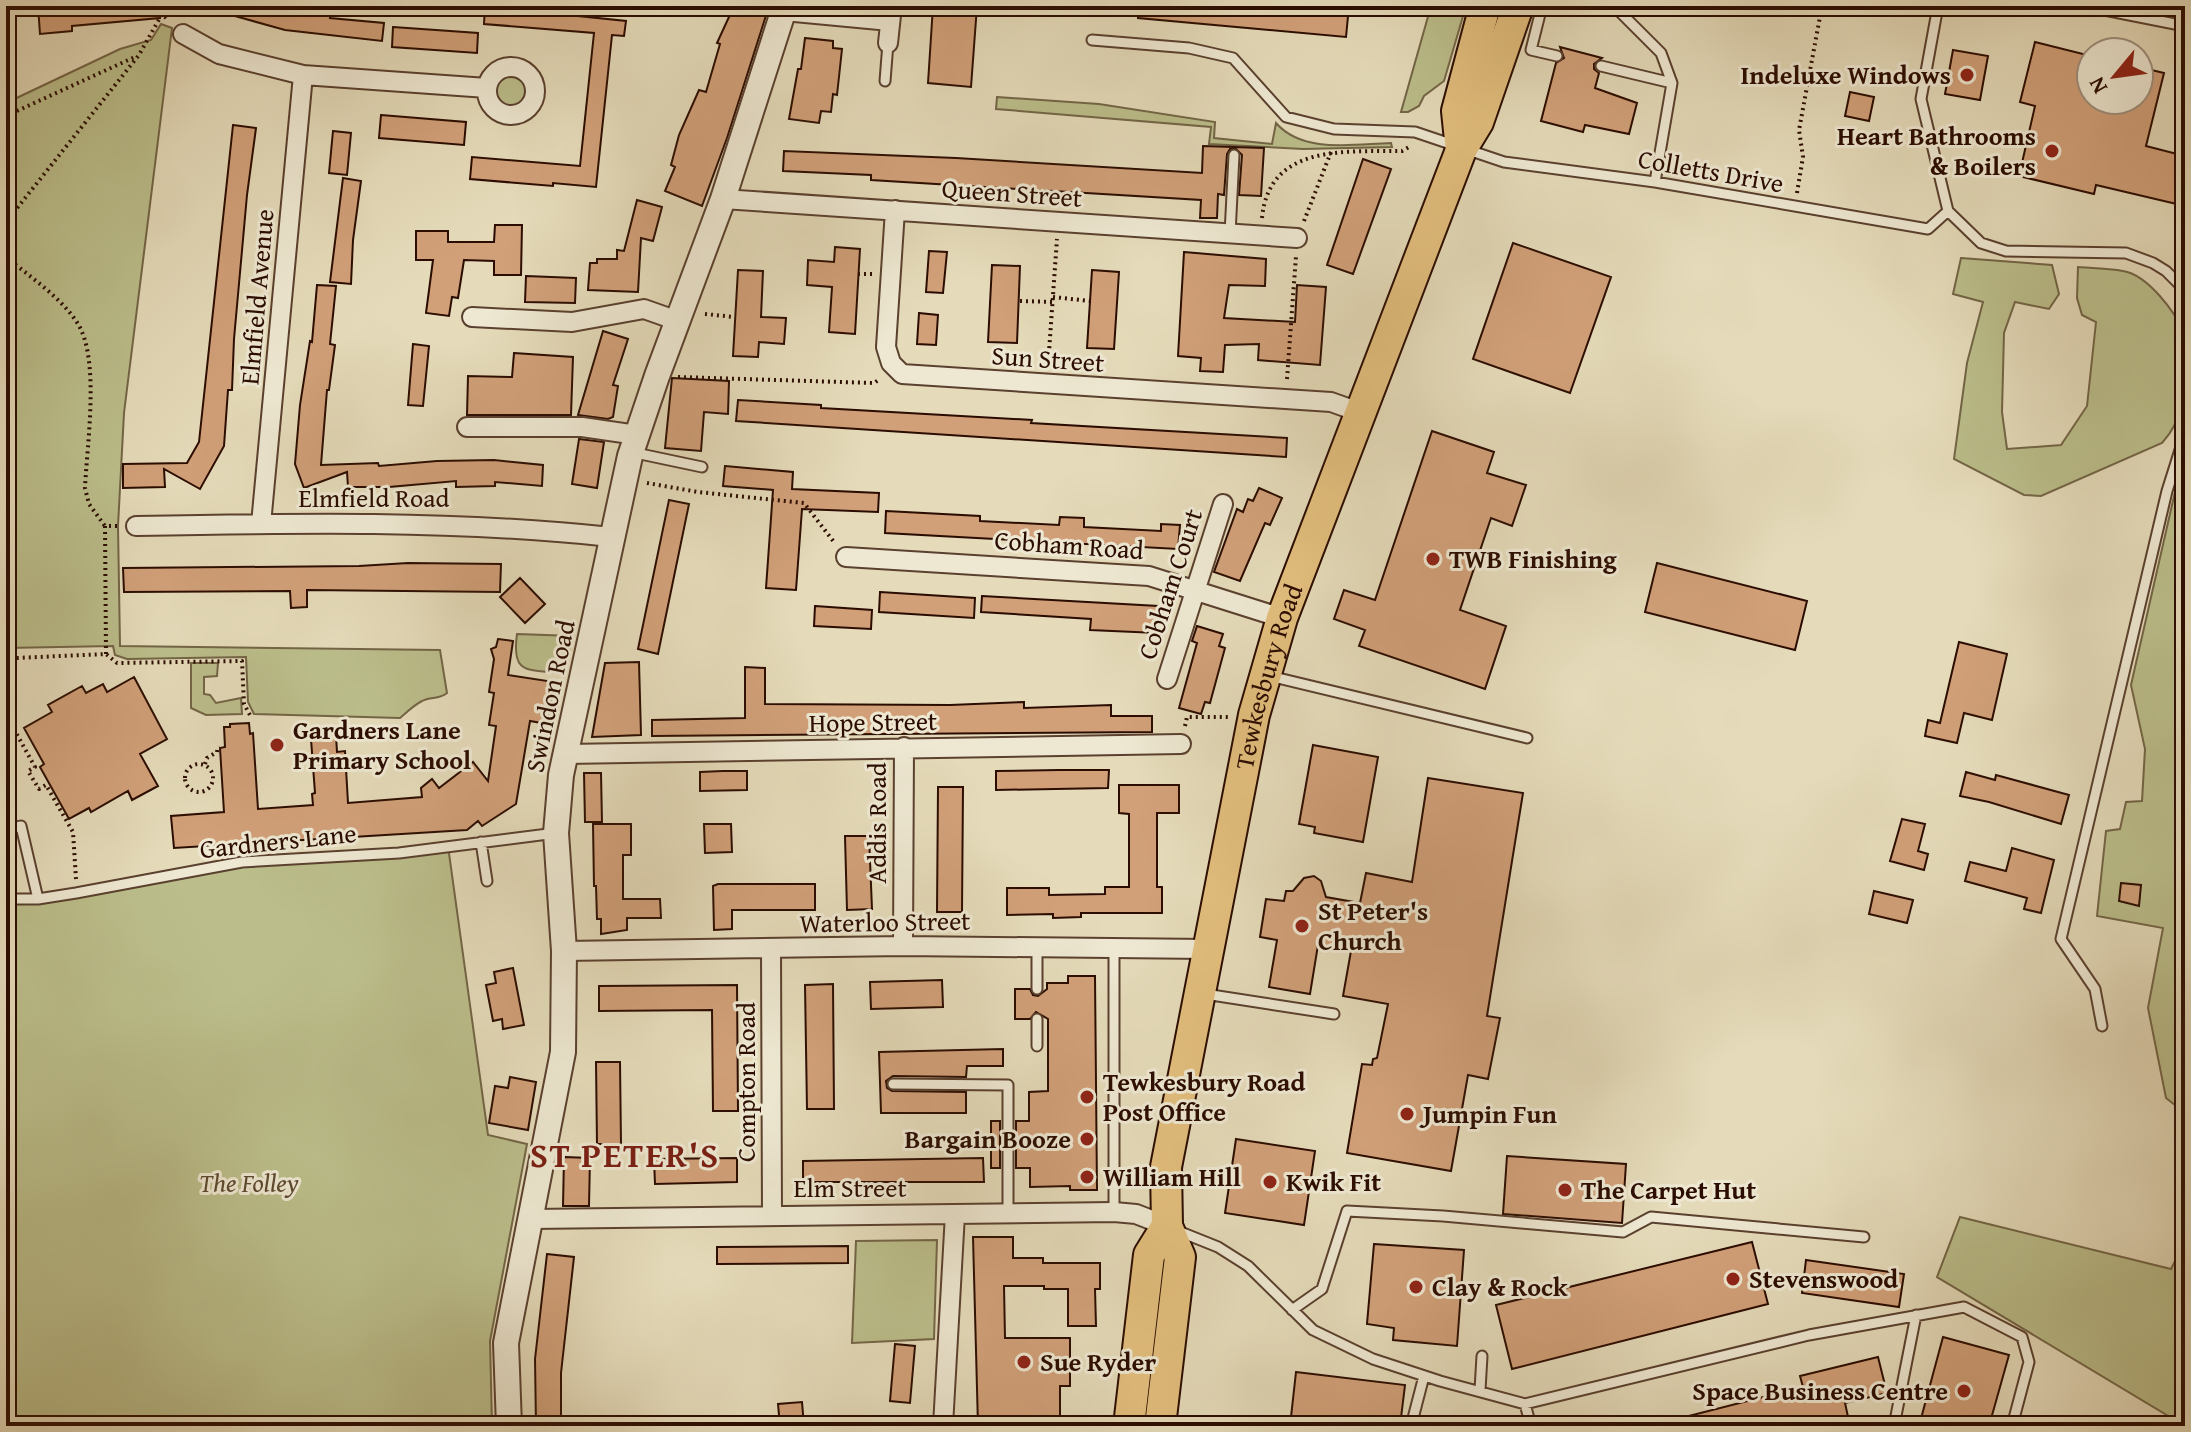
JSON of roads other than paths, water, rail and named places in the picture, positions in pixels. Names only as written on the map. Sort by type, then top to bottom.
[{"type":"highway","name":"Tewkesbury Road","points":[[1461,150],[1457,111],[1485,6]]},
{"type":"highway","name":"Tewkesbury Road","points":[[1160,1426],[1180,1257],[1167,1226],[1166,1167],[1254,715],[1282,618],[1461,150],[1478,122],[1518,6]]},
{"type":"highway","name":"Tewkesbury Road","points":[[1129,1426],[1149,1255],[1167,1226]]},
{"type":"street","points":[[785,8],[891,14],[888,43]]},
{"type":"street","name":"Swindon Road","points":[[508,1424],[506,1343],[563,1052],[564,951],[556,833],[557,795],[593,636],[611,537],[634,444],[723,199],[785,8]]},
{"type":"street","points":[[183,34],[219,54],[303,75],[487,88]]},
{"type":"street","name":"Elmfield Avenue","points":[[261,524],[303,75]]},
{"type":"street","name":"Queen Street","points":[[723,199],[1297,238]]},
{"type":"street","name":"Sun Street","points":[[895,210],[886,347],[887,355],[896,369],[909,376],[1331,402],[1359,412]]},
{"type":"street","points":[[472,317],[572,322],[644,309],[679,316]]},
{"type":"street","points":[[467,427],[582,427],[634,444]]},
{"type":"street","name":"Cobham Court","points":[[1167,679],[1223,504]]},
{"type":"street","name":"Elmfield Road","points":[[136,526],[476,525],[611,537]]},
{"type":"street","name":"Cobham Road","points":[[846,557],[1149,576],[1282,618]]},
{"type":"street","name":"Hope Street","points":[[566,754],[1181,744]]},
{"type":"street","name":"Addis Road","points":[[903,946],[904,747]]},
{"type":"street","name":"Waterloo Street","points":[[564,951],[903,946],[1208,949]]},
{"type":"street","name":"Compton Road","points":[[771,950],[772,1215]]},
{"type":"street","name":"Elm Street","points":[[531,1219],[1114,1212],[1136,1214],[1167,1226]]},
{"type":"street","points":[[943,1426],[955,1214]]},
{"type":"lane","points":[[1542,6],[1531,50],[1557,56]]},
{"type":"lane","points":[[1614,6],[1661,53],[1672,83],[1655,182]]},
{"type":"lane","points":[[1938,6],[1921,99],[1948,211],[1989,247],[2006,251],[2126,253],[2166,271],[2185,290]]},
{"type":"lane","points":[[2084,6],[2185,26]]},
{"type":"lane","name":"Colletts Drive","points":[[1092,40],[1189,48],[1233,58],[1286,117],[1334,129],[1415,132],[1504,162],[1655,182],[1928,229],[1948,211]]},
{"type":"lane","points":[[885,81],[888,43]]},
{"type":"lane","points":[[1601,66],[1672,83]]},
{"type":"lane","points":[[1230,234],[1234,155]]},
{"type":"lane","points":[[2102,1026],[2095,989],[2061,939],[2163,506],[2185,434]]},
{"type":"lane","points":[[634,444],[702,467]]},
{"type":"lane","points":[[1266,675],[1527,738]]},
{"type":"lane","points":[[6,829],[21,826],[38,899]]},
{"type":"lane","name":"Gardners Lane","points":[[6,899],[38,899],[242,862],[399,853],[556,833]]},
{"type":"lane","points":[[481,842],[487,881]]},
{"type":"lane","points":[[1037,948],[1037,989]]},
{"type":"lane","points":[[1114,948],[1114,1212]]},
{"type":"lane","points":[[1201,994],[1334,1014]]},
{"type":"lane","points":[[1037,1019],[1037,1046]]},
{"type":"lane","points":[[893,1084],[1008,1085],[1008,1213]]},
{"type":"lane","points":[[1292,1310],[1322,1289],[1347,1211],[1623,1232],[1651,1217],[1864,1237]]},
{"type":"lane","points":[[1167,1226],[1218,1247],[1248,1266],[1313,1330],[1373,1359],[1525,1404],[1809,1335],[1964,1307],[2022,1337],[2029,1362],[2012,1426]]},
{"type":"lane","points":[[1894,1426],[1916,1315]]},
{"type":"lane","points":[[1480,1390],[1482,1356]]},
{"type":"lane","points":[[1411,1426],[1424,1376]]},
{"type":"lane","points":[[1525,1404],[1531,1426]]},
{"type":"waterway","points":[[2185,607],[2178,686],[2185,731]]},
{"type":"place","name":"Indeluxe Windows","points":[[1967,75]]},
{"type":"place","name":"Heart Bathrooms & Boilers","points":[[2052,151]]},
{"type":"place","name":"TWB Finishing","points":[[1433,559]]},
{"type":"place","name":"Gardners Lane Primary School","points":[[277,745]]},
{"type":"place","name":"St Peter's Church","points":[[1302,926]]},
{"type":"place","name":"Tewkesbury Road Post Office","points":[[1087,1097]]},
{"type":"place","name":"Jumpin Fun","points":[[1407,1114]]},
{"type":"place","name":"Bargain Booze","points":[[1087,1139]]},
{"type":"place","name":"William Hill","points":[[1087,1177]]},
{"type":"place","name":"Kwik Fit","points":[[1270,1182]]},
{"type":"place","name":"The Carpet Hut","points":[[1565,1190]]},
{"type":"place","name":"Stevenswood","points":[[1733,1279]]},
{"type":"place","name":"Clay & Rock","points":[[1416,1287]]},
{"type":"place","name":"Sue Ryder","points":[[1024,1362]]},
{"type":"place","name":"Space Business Centre","points":[[1964,1391]]},
{"type":"district","name":"ST PETER'S","points":[[625,1155]]},
{"type":"park label","name":"The Folley","points":[[249,1183]]}]
